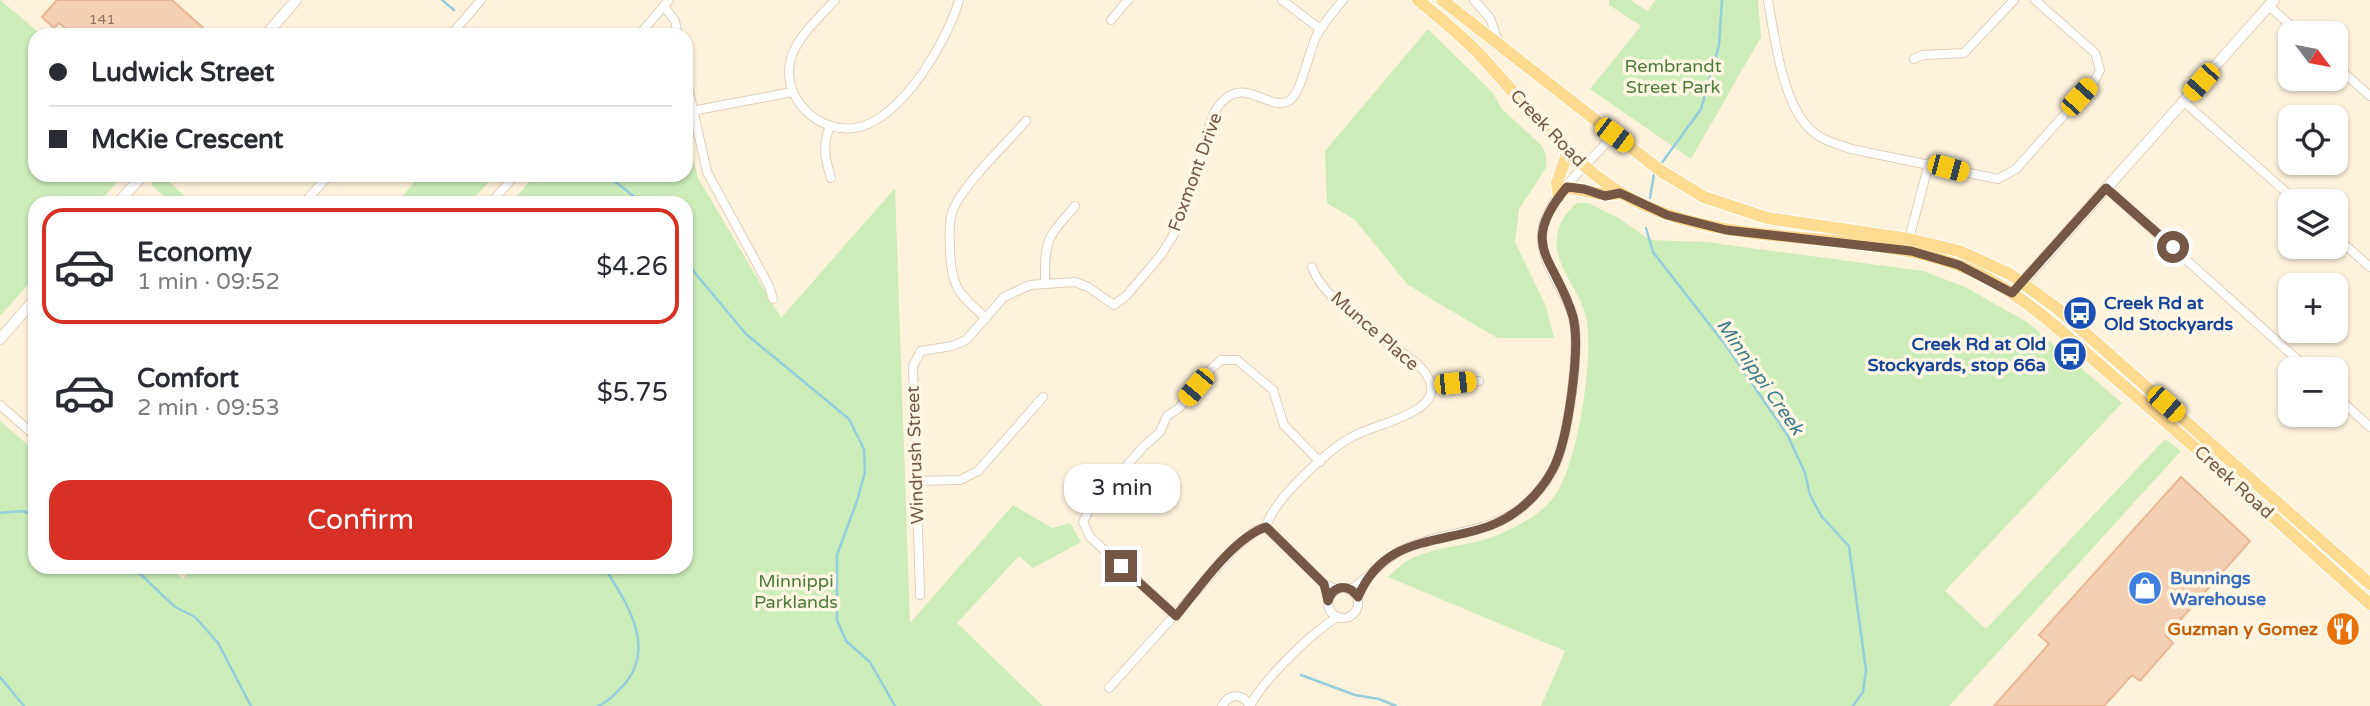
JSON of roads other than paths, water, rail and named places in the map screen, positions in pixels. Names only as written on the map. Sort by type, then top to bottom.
[{"type":"main road","points":[[271,28],[296,0]]},
{"type":"main road","name":"Creek Road","points":[[1418,0],[1477,53],[1568,151],[1620,193],[1667,215],[1726,230],[1911,251],[1959,265],[2012,293],[2155,411],[2370,604]]},
{"type":"main road","name":"Creek Road","points":[[1443,0],[1680,184],[1727,207],[1767,218],[1909,239],[1959,251],[1988,262],[2022,281],[2058,309],[2370,584]]},
{"type":"main road","points":[[2012,293],[2271,3]]},
{"type":"main road","points":[[1568,151],[1557,183],[1563,192],[1584,189],[1605,196],[1620,193]]},
{"type":"main road","points":[[124,196],[137,182]]},
{"type":"main road","points":[[1726,230],[1723,216],[1727,207]]},
{"type":"main road","points":[[0,339],[28,307]]},
{"type":"street","points":[[457,28],[481,0]]},
{"type":"street","points":[[835,0],[799,41],[789,71],[792,92],[801,107],[830,127],[849,128],[864,125],[898,101],[939,47],[959,0]]},
{"type":"street","points":[[1111,20],[1128,0]]},
{"type":"street","points":[[1282,0],[1320,29]]},
{"type":"street","name":"Foxmont Drive","points":[[986,318],[1016,289],[1045,283],[1075,282],[1088,287],[1114,305],[1127,295],[1161,255],[1173,236],[1214,113],[1221,101],[1243,92],[1280,103],[1289,101],[1296,93],[1320,29],[1343,0]]},
{"type":"street","points":[[1474,0],[1490,18],[1499,44]]},
{"type":"street","points":[[1768,0],[1790,97],[1799,117],[1814,133],[1851,149],[1929,163],[1986,178],[2007,176],[2095,80],[2100,70],[2095,53],[2035,0]]},
{"type":"street","points":[[1914,60],[1923,55],[1964,53],[2014,0]]},
{"type":"street","points":[[645,28],[667,3],[676,28]]},
{"type":"street","points":[[2271,3],[2288,21]]},
{"type":"street","points":[[2348,77],[2370,96]]},
{"type":"street","points":[[693,111],[792,92]]},
{"type":"street","points":[[2184,102],[2282,189]]},
{"type":"street","points":[[693,115],[707,172],[769,285],[774,299]]},
{"type":"street","points":[[986,318],[959,294],[953,283],[950,272],[949,224],[952,210],[961,195],[1026,121]]},
{"type":"street","points":[[830,127],[824,140],[824,152],[831,178]]},
{"type":"street","points":[[1109,688],[1235,548],[1255,531],[1266,527],[1324,584],[1336,589],[1351,589],[1403,549],[1451,534],[1476,531],[1510,516],[1543,486],[1555,466],[1563,441],[1577,355],[1573,316],[1545,257],[1542,240],[1545,220],[1563,192],[1614,135]]},
{"type":"street","points":[[1909,239],[1929,163]]},
{"type":"street","points":[[310,196],[322,182]]},
{"type":"street","points":[[497,196],[509,182]]},
{"type":"street","points":[[2106,188],[2295,357]]},
{"type":"street","points":[[1045,283],[1045,247],[1048,238],[1075,206]]},
{"type":"street","points":[[2348,248],[2370,267]]},
{"type":"street","name":"Munce Place","points":[[1266,527],[1271,513],[1330,451],[1351,437],[1418,409],[1428,400],[1431,386],[1426,376],[1407,355],[1363,324],[1315,279],[1312,267]]},
{"type":"street","name":"Windrush Street","points":[[920,595],[913,366],[921,351],[952,346],[966,340],[986,318]]},
{"type":"street","points":[[1176,616],[1090,537],[1083,522],[1091,506],[1144,446],[1160,432],[1167,416],[1179,408],[1221,360],[1237,360],[1268,385],[1277,396],[1284,425],[1320,462]]},
{"type":"street","points":[[1431,386],[1479,381]]},
{"type":"street","points":[[916,481],[960,480],[978,471],[1043,397]]},
{"type":"street","points":[[0,405],[28,430]]},
{"type":"street","points":[[2348,407],[2370,427]]},
{"type":"street","points":[[1239,696],[1250,706],[1257,691],[1324,625],[1338,617],[1348,617],[1356,611],[1365,580]]},
{"type":"street","points":[[1324,584],[1330,611],[1324,625]]},
{"type":"street","points":[[1328,601],[1336,589]]},
{"type":"street","points":[[1351,589],[1358,597]]},
{"type":"street","points":[[1330,611],[1338,617]]},
{"type":"street","points":[[1222,706],[1229,697],[1257,691]]},
{"type":"waterway","points":[[442,0],[454,10]]},
{"type":"waterway","name":"Minnippi Creek","points":[[1661,164],[1701,109],[1719,45],[1722,0]]},
{"type":"waterway","name":"Minnippi Creek","points":[[1650,198],[1654,174]]},
{"type":"waterway","points":[[616,182],[633,196]]},
{"type":"waterway","name":"Minnippi Creek","points":[[1646,228],[1653,252],[1727,347],[1788,436],[1805,473],[1810,495],[1822,517],[1849,546],[1866,670],[1863,692],[1853,706]]},
{"type":"waterway","points":[[693,269],[746,334],[849,419],[864,449],[865,472],[837,555],[837,620],[846,641],[870,662],[895,706]]},
{"type":"waterway","points":[[0,513],[28,513]]},
{"type":"waterway","points":[[140,574],[175,607],[195,617],[218,643],[251,706]]},
{"type":"waterway","points":[[598,706],[620,689],[631,674],[637,659],[636,628],[608,574]]},
{"type":"waterway","points":[[1301,675],[1355,695],[1379,699],[1396,706]]},
{"type":"waterway","points":[[0,677],[24,706]]},
{"type":"place","name":"Creek Rd at Old Stockyards","points":[[2080,313]]},
{"type":"place","name":"Creek Rd at Old Stockyards, stop 66a","points":[[2070,354]]},
{"type":"place","name":"Bunnings Warehouse","points":[[2145,588]]},
{"type":"place","name":"Guzman y Gomez","points":[[2343,629]]},
{"type":"park label","name":"Rembrandt Street Park","points":[[1673,76]]},
{"type":"park label","name":"Minnippi Parklands","points":[[796,591]]}]
